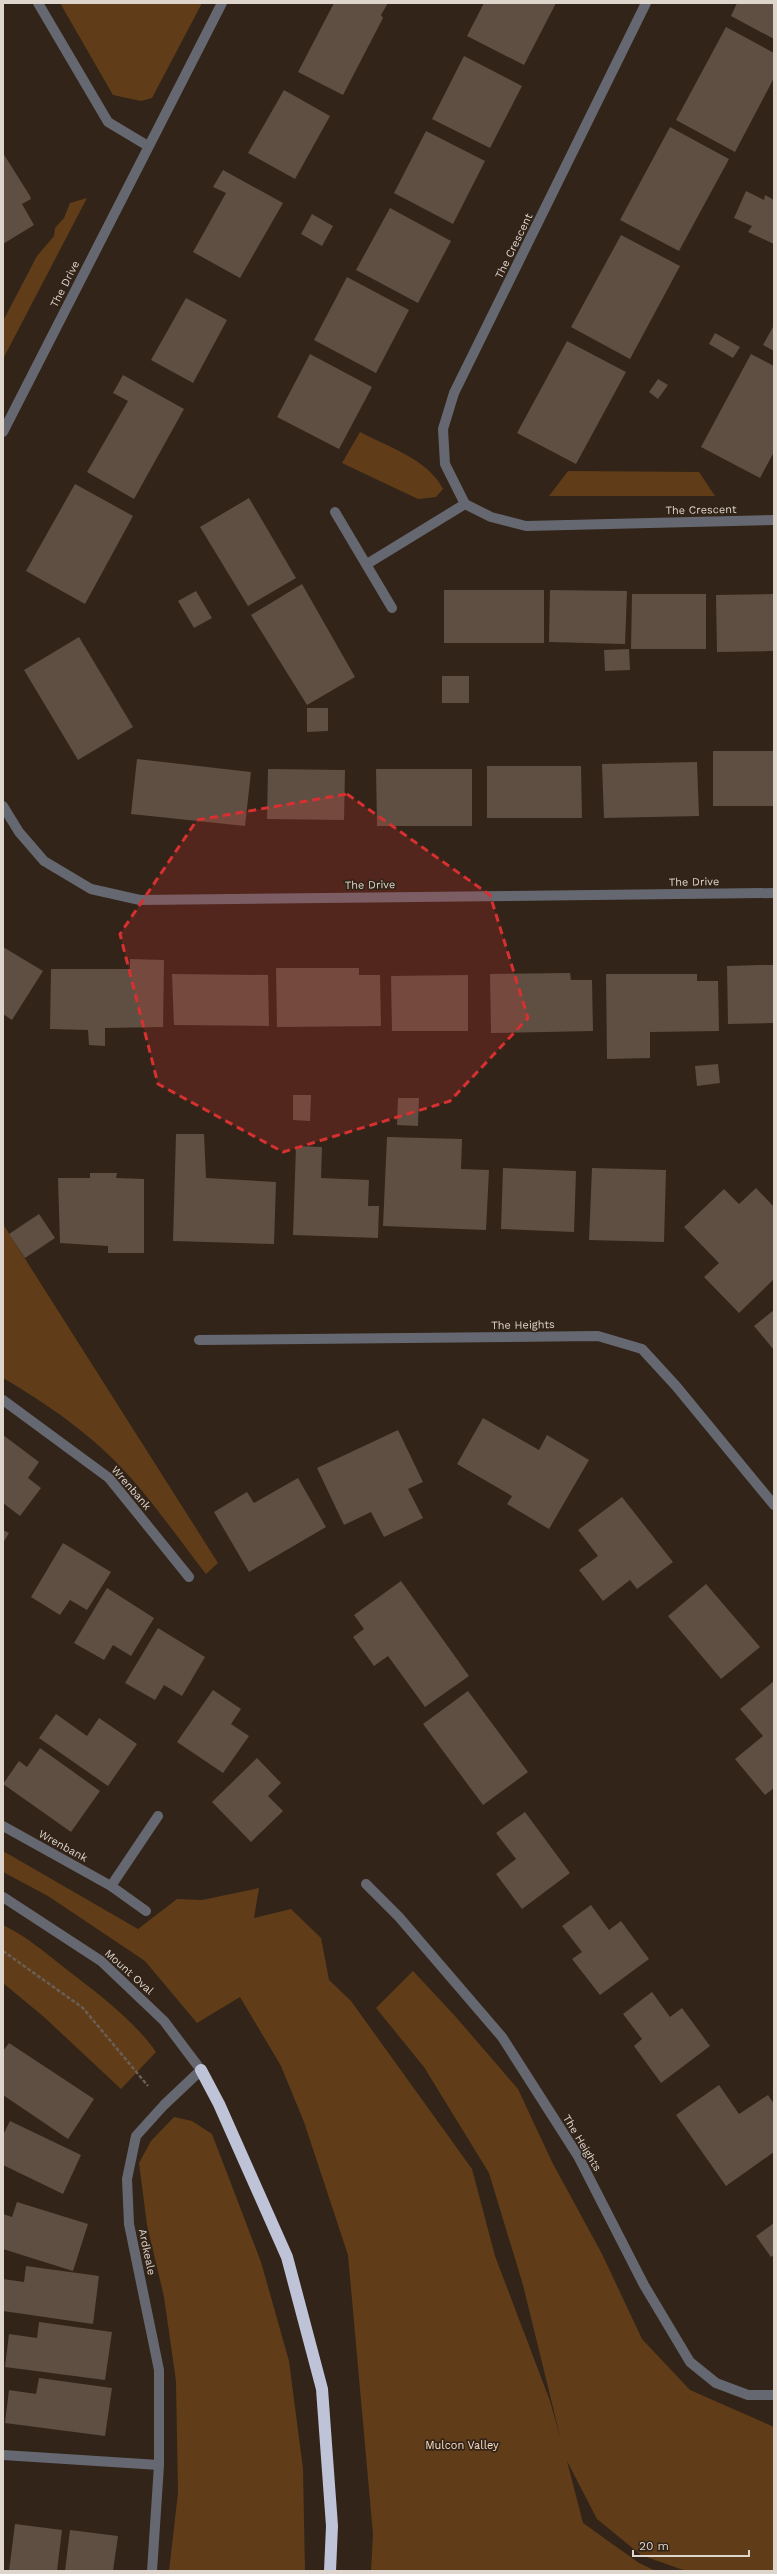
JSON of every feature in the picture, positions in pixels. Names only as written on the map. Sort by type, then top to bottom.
[{"type":"highway","points":[[201,2070],[219,2104],[287,2257],[322,2389],[332,2526],[330,2571]]},
{"type":"street","points":[[38,3],[108,122],[148,146]]},
{"type":"street","name":"The Drive","points":[[3,432],[222,3]]},
{"type":"street","name":"The Crescent","points":[[646,3],[454,393],[443,429],[445,464],[465,504],[491,517],[526,526],[774,520]]},
{"type":"street","points":[[367,564],[465,504]]},
{"type":"street","points":[[335,512],[392,608]]},
{"type":"street","name":"The Drive","points":[[3,806],[18,832],[44,861],[91,889],[140,900],[774,893]]},
{"type":"street","name":"The Heights","points":[[199,1340],[598,1336],[642,1349],[676,1386],[774,1505]]},
{"type":"street","name":"Wrenbank","points":[[3,1400],[109,1478],[189,1577]]},
{"type":"street","points":[[111,1886],[158,1816]]},
{"type":"street","name":"Wrenbank","points":[[3,1826],[111,1886],[146,1911]]},
{"type":"street","name":"The Heights","points":[[366,1884],[399,1917],[502,2037],[578,2156],[644,2286],[690,2362],[716,2383],[748,2396],[774,2395]]},
{"type":"street","name":"Mount Oval","points":[[3,1898],[101,1961],[164,2021],[201,2070]]},
{"type":"street","name":"Ardkeale","points":[[152,2571],[159,2465],[159,2370],[129,2224],[127,2179],[136,2136],[164,2105],[201,2070]]},
{"type":"street","points":[[3,2455],[159,2465]]},
{"type":"path","points":[[3,1951],[83,2008],[164,2105]]},
{"type":"highlighted area","points":[[347,794],[490,895],[528,1018],[450,1101],[283,1152],[158,1084],[120,934],[197,820]]},
{"type":"green space","points":[[60,3],[202,3],[152,98],[141,101],[113,95]]},
{"type":"green space","points":[[87,198],[3,359],[3,321],[37,256],[54,236],[55,228],[64,218],[70,203]]},
{"type":"green space","points":[[360,432],[418,462],[428,470],[443,489],[436,497],[418,499],[342,463]]},
{"type":"green space","points":[[568,471],[699,472],[715,496],[549,496]]},
{"type":"green space","points":[[3,1224],[218,1563],[206,1574],[152,1503],[123,1469],[81,1431],[59,1414],[3,1378]]},
{"type":"green space","name":"Mulcon Valley","points":[[3,1851],[138,1929],[177,1899],[202,1900],[259,1888],[254,1918],[291,1909],[321,1938],[329,1980],[351,2001],[472,2169],[495,2256],[550,2401],[561,2440],[523,2285],[489,2173],[424,2067],[376,2008],[413,1971],[455,2016],[518,2089],[552,2162],[602,2254],[642,2339],[690,2390],[774,2427],[774,2571],[686,2571],[641,2555],[597,2519],[567,2461],[583,2523],[639,2563],[656,2571],[371,2571],[373,2534],[348,2255],[304,2122],[281,2066],[240,1997],[197,2023],[145,1961],[48,1896],[3,1872]]},
{"type":"green space","points":[[3,1925],[36,1945],[102,1997],[137,2028],[156,2052],[121,2089],[44,2017],[3,1983]]},
{"type":"green space","points":[[174,2117],[192,2121],[212,2134],[261,2262],[289,2361],[303,2469],[305,2571],[169,2571],[178,2493],[176,2381],[164,2297],[147,2225],[139,2163],[151,2141]]},
{"type":"building","points":[[334,3],[388,3],[381,15],[383,18],[343,95],[298,72]]},
{"type":"building","points":[[484,3],[556,3],[524,65],[467,36]]},
{"type":"building","points":[[737,3],[774,3],[774,39],[731,16]]},
{"type":"building","points":[[726,27],[774,53],[774,78],[735,152],[676,120]]},
{"type":"building","points":[[464,56],[522,86],[490,148],[432,119]]},
{"type":"building","points":[[284,90],[330,116],[295,179],[248,153]]},
{"type":"building","points":[[670,127],[729,159],[679,251],[620,220]]},
{"type":"building","points":[[426,131],[485,161],[453,224],[394,193]]},
{"type":"building","points":[[3,153],[30,196],[31,199],[22,204],[34,225],[3,244]]},
{"type":"building","points":[[223,170],[283,203],[240,278],[193,252],[226,193],[213,187]]},
{"type":"building","points":[[746,191],[764,200],[765,195],[774,200],[774,244],[748,232],[752,226],[734,218]]},
{"type":"building","points":[[390,208],[451,241],[418,303],[356,270]]},
{"type":"building","points":[[312,214],[333,226],[322,246],[301,234]]},
{"type":"building","points":[[621,235],[680,266],[630,359],[571,327]]},
{"type":"building","points":[[347,277],[409,310],[376,373],[314,340]]},
{"type":"building","points":[[186,298],[227,320],[193,383],[151,360]]},
{"type":"building","points":[[774,325],[774,351],[763,345]]},
{"type":"building","points":[[715,333],[740,347],[733,358],[709,344]]},
{"type":"building","points":[[567,341],[626,372],[576,464],[517,433]]},
{"type":"building","points":[[310,354],[372,387],[339,449],[277,417]]},
{"type":"building","points":[[751,354],[774,366],[774,452],[760,478],[701,447]]},
{"type":"building","points":[[123,375],[184,409],[134,499],[87,472],[128,401],[113,393]]},
{"type":"building","points":[[658,379],[668,385],[658,399],[649,392]]},
{"type":"building","points":[[75,484],[133,516],[85,604],[26,571]]},
{"type":"building","points":[[249,498],[296,578],[248,606],[200,527]]},
{"type":"building","points":[[302,584],[355,677],[307,705],[251,615]]},
{"type":"building","points":[[444,590],[544,590],[544,643],[444,643]]},
{"type":"building","points":[[550,590],[627,591],[625,644],[549,642]]},
{"type":"building","points":[[196,591],[212,618],[194,628],[178,601]]},
{"type":"building","points":[[632,594],[706,594],[706,649],[631,649]]},
{"type":"building","points":[[774,594],[774,651],[717,652],[716,595]]},
{"type":"building","points":[[79,637],[133,727],[78,760],[24,670]]},
{"type":"building","points":[[629,649],[630,670],[605,671],[604,650]]},
{"type":"building","points":[[442,676],[469,676],[469,703],[442,703]]},
{"type":"building","points":[[307,708],[328,708],[328,731],[307,732]]},
{"type":"building","points":[[713,751],[774,751],[774,806],[713,806]]},
{"type":"building","points":[[137,759],[251,772],[245,826],[131,814]]},
{"type":"building","points":[[697,762],[699,816],[604,818],[602,764]]},
{"type":"building","points":[[487,766],[581,766],[582,818],[487,818]]},
{"type":"building","points":[[268,769],[345,770],[344,820],[267,819]]},
{"type":"building","points":[[376,769],[472,769],[472,826],[377,826]]},
{"type":"building","points":[[3,947],[43,971],[12,1020],[3,1014]]},
{"type":"building","points":[[130,959],[164,960],[163,1027],[105,1028],[105,1046],[89,1045],[88,1030],[50,1029],[51,969],[130,969]]},
{"type":"building","points":[[774,965],[774,1023],[728,1024],[727,966]]},
{"type":"building","points":[[276,968],[359,968],[359,975],[380,975],[381,1026],[277,1027]]},
{"type":"building","points":[[570,973],[571,980],[592,980],[593,1031],[491,1033],[490,974]]},
{"type":"building","points":[[172,974],[268,975],[269,1026],[174,1025]]},
{"type":"building","points":[[606,974],[697,974],[697,981],[718,981],[719,1031],[650,1032],[650,1058],[607,1059]]},
{"type":"building","points":[[468,975],[468,1031],[392,1031],[391,976]]},
{"type":"building","points":[[718,1064],[720,1083],[697,1086],[695,1066]]},
{"type":"building","points":[[293,1095],[311,1095],[310,1121],[293,1120]]},
{"type":"building","points":[[398,1098],[419,1098],[418,1126],[397,1125]]},
{"type":"building","points":[[176,1134],[204,1134],[206,1178],[276,1182],[274,1244],[173,1241]]},
{"type":"building","points":[[387,1137],[462,1139],[461,1169],[489,1170],[486,1230],[383,1226]]},
{"type":"building","points":[[296,1146],[322,1147],[321,1178],[369,1180],[368,1206],[379,1206],[378,1238],[293,1235]]},
{"type":"building","points":[[503,1168],[576,1171],[574,1232],[501,1229]]},
{"type":"building","points":[[592,1168],[666,1170],[664,1242],[589,1240]]},
{"type":"building","points":[[90,1173],[117,1173],[116,1178],[144,1179],[144,1253],[108,1253],[108,1246],[60,1243],[58,1178],[90,1178]]},
{"type":"building","points":[[756,1188],[774,1207],[774,1279],[739,1313],[704,1277],[719,1263],[684,1227],[724,1189],[739,1204]]},
{"type":"building","points":[[39,1214],[55,1238],[25,1258],[9,1234]]},
{"type":"building","points":[[774,1310],[774,1350],[754,1326]]},
{"type":"building","points":[[483,1418],[539,1450],[547,1435],[589,1460],[549,1529],[507,1504],[512,1496],[457,1464]]},
{"type":"building","points":[[398,1430],[423,1482],[408,1489],[423,1518],[384,1537],[371,1512],[344,1525],[317,1468]]},
{"type":"building","points":[[3,1435],[39,1462],[28,1478],[41,1488],[20,1516],[3,1503]]},
{"type":"building","points":[[298,1478],[326,1527],[249,1572],[214,1512],[247,1492],[254,1503]]},
{"type":"building","points":[[622,1497],[673,1562],[637,1589],[630,1580],[603,1601],[579,1570],[598,1556],[578,1530]]},
{"type":"building","points":[[3,1530],[9,1533],[3,1543]]},
{"type":"building","points":[[63,1543],[111,1572],[87,1610],[70,1600],[60,1615],[31,1597]]},
{"type":"building","points":[[401,1581],[469,1676],[425,1707],[388,1656],[374,1666],[353,1637],[364,1629],[354,1615]]},
{"type":"building","points":[[706,1584],[760,1647],[721,1679],[668,1616]]},
{"type":"building","points":[[107,1588],[154,1618],[131,1656],[113,1645],[104,1660],[74,1643]]},
{"type":"building","points":[[158,1628],[205,1657],[182,1696],[164,1685],[155,1700],[125,1683]]},
{"type":"building","points":[[774,1681],[774,1788],[765,1795],[735,1759],[763,1736],[740,1709]]},
{"type":"building","points":[[213,1690],[241,1709],[231,1724],[249,1736],[223,1773],[177,1742]]},
{"type":"building","points":[[468,1691],[528,1772],[483,1805],[423,1724]]},
{"type":"building","points":[[56,1714],[87,1736],[99,1718],[137,1744],[108,1786],[39,1738]]},
{"type":"building","points":[[40,1748],[100,1791],[71,1832],[3,1784],[19,1761],[27,1767]]},
{"type":"building","points":[[257,1758],[281,1783],[268,1796],[283,1811],[251,1842],[212,1802]]},
{"type":"building","points":[[525,1812],[570,1873],[522,1909],[496,1874],[516,1859],[496,1833]]},
{"type":"building","points":[[591,1905],[609,1930],[621,1921],[649,1959],[600,1995],[572,1959],[582,1952],[562,1926]]},
{"type":"building","points":[[652,1992],[670,2017],[682,2008],[710,2046],[661,2083],[634,2046],[642,2039],[623,2014]]},
{"type":"building","points":[[9,2043],[94,2099],[68,2139],[3,2095],[3,2051]]},
{"type":"building","points":[[719,2085],[739,2114],[768,2095],[774,2104],[774,2152],[726,2186],[676,2115]]},
{"type":"building","points":[[10,2121],[81,2155],[63,2194],[3,2165],[3,2135]]},
{"type":"building","points":[[17,2202],[88,2224],[73,2271],[3,2249],[3,2214],[12,2217]]},
{"type":"building","points":[[774,2223],[774,2255],[771,2257],[756,2236]]},
{"type":"building","points":[[26,2266],[99,2276],[93,2324],[3,2311],[3,2279],[24,2282]]},
{"type":"building","points":[[39,2322],[112,2332],[105,2380],[5,2367],[9,2334],[37,2338]]},
{"type":"building","points":[[39,2378],[112,2388],[105,2436],[5,2423],[9,2390],[36,2394]]},
{"type":"building","points":[[15,2524],[62,2530],[57,2571],[9,2571]]},
{"type":"building","points":[[70,2530],[118,2536],[113,2571],[65,2571]]}]
